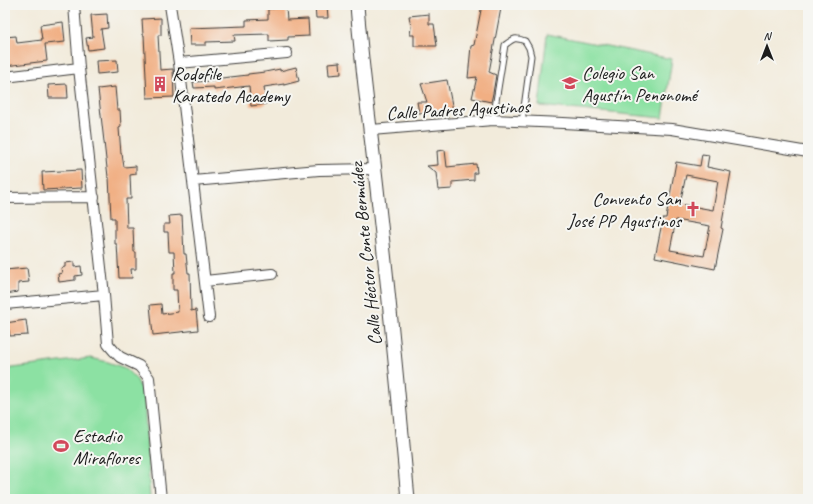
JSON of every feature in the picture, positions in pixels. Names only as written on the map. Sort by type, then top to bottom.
[{"type":"street","points":[[74,5],[79,68],[94,197],[108,344],[120,357],[139,366],[149,378],[161,499]]},
{"type":"street","points":[[170,5],[179,63],[209,318]]},
{"type":"street","name":"Calle Héctor Conte Bermúdez","points":[[357,5],[360,47],[392,318],[408,499]]},
{"type":"street","points":[[179,63],[287,53]]},
{"type":"street","points":[[5,77],[79,68]]},
{"type":"street","name":"Calle Padres Agustinos","points":[[371,130],[493,120],[563,123],[672,130],[808,152]]},
{"type":"street","points":[[193,181],[319,170],[375,169]]},
{"type":"street","points":[[5,198],[94,197]]},
{"type":"street","points":[[205,281],[272,274]]},
{"type":"street","points":[[5,304],[104,295]]},
{"type":"lane","points":[[493,120],[505,45],[516,38],[525,41],[531,56],[522,122]]},
{"type":"green space","points":[[547,34],[672,59],[663,118],[539,106]]},
{"type":"green space","points":[[91,358],[125,368],[137,380],[144,396],[150,499],[5,499],[5,369]]},
{"type":"building","points":[[315,5],[327,5],[328,18],[316,18]]},
{"type":"building","points":[[482,5],[501,8],[489,72],[496,75],[491,102],[472,98],[477,77],[468,78],[471,46],[474,45]]},
{"type":"building","points":[[286,8],[287,20],[308,19],[309,36],[288,37],[288,40],[269,41],[269,34],[234,35],[235,41],[206,42],[206,45],[190,45],[189,28],[246,26],[246,20],[268,19],[268,9]]},
{"type":"building","points":[[107,14],[108,28],[101,29],[104,48],[88,50],[86,38],[93,37],[91,15]]},
{"type":"building","points":[[429,14],[429,24],[434,24],[437,46],[414,46],[414,35],[410,35],[411,27],[409,16]]},
{"type":"building","points":[[161,18],[161,35],[158,35],[160,70],[173,69],[174,97],[147,98],[142,19]]},
{"type":"building","points":[[63,22],[65,42],[45,44],[47,61],[5,66],[5,37],[16,36],[17,43],[42,40],[40,25]]},
{"type":"building","points":[[117,60],[118,72],[97,74],[96,61]]},
{"type":"building","points":[[340,62],[341,74],[329,75],[328,63]]},
{"type":"building","points":[[296,67],[299,81],[284,85],[264,87],[266,104],[251,106],[249,86],[214,90],[214,87],[194,88],[193,82],[213,81],[213,79],[248,75],[280,69],[280,71]]},
{"type":"building","points":[[447,80],[453,110],[419,113],[417,102],[427,102],[421,84]]},
{"type":"building","points":[[67,84],[68,98],[49,98],[48,85]]},
{"type":"building","points":[[115,87],[117,110],[120,110],[121,127],[119,128],[121,154],[124,167],[136,166],[136,174],[130,175],[131,199],[126,199],[127,228],[133,228],[134,252],[136,252],[136,269],[131,269],[132,278],[119,278],[117,244],[115,244],[115,218],[111,218],[109,177],[98,89]]},
{"type":"building","points":[[445,150],[447,167],[476,164],[477,173],[474,173],[474,180],[452,182],[452,189],[438,190],[436,173],[427,166],[438,165],[437,151]]},
{"type":"building","points":[[702,154],[709,155],[707,167],[731,172],[721,228],[723,229],[715,269],[655,257],[663,218],[666,218],[676,162],[700,166]],"holes":[[[686,175],[718,181],[713,210],[680,204]],[[676,220],[710,226],[704,256],[670,250]]]},
{"type":"building","points":[[81,170],[82,188],[43,190],[42,172]]},
{"type":"building","points":[[182,215],[184,254],[186,254],[188,273],[190,273],[191,311],[196,310],[198,330],[153,335],[150,305],[161,304],[162,314],[178,312],[177,290],[173,290],[173,273],[175,273],[174,252],[169,252],[168,232],[164,232],[164,224],[170,224],[169,216]]},
{"type":"building","points":[[74,262],[74,267],[81,266],[82,275],[75,276],[75,280],[59,282],[58,274],[62,273],[61,268],[65,267],[65,263]]},
{"type":"building","points":[[27,268],[29,282],[18,283],[18,292],[5,294],[5,270]]},
{"type":"building","points":[[26,320],[28,335],[10,336],[9,330],[5,330],[5,323]]},
{"type":"place","name":"Colegio San Agustín Penonomé","points":[[570,83]]},
{"type":"place","name":"Rodofile Karatedo Academy","points":[[160,84]]},
{"type":"place","name":"Convento San José PP Agustinos","points":[[693,209]]},
{"type":"place","name":"Estadio Miraflores","points":[[61,446]]}]
